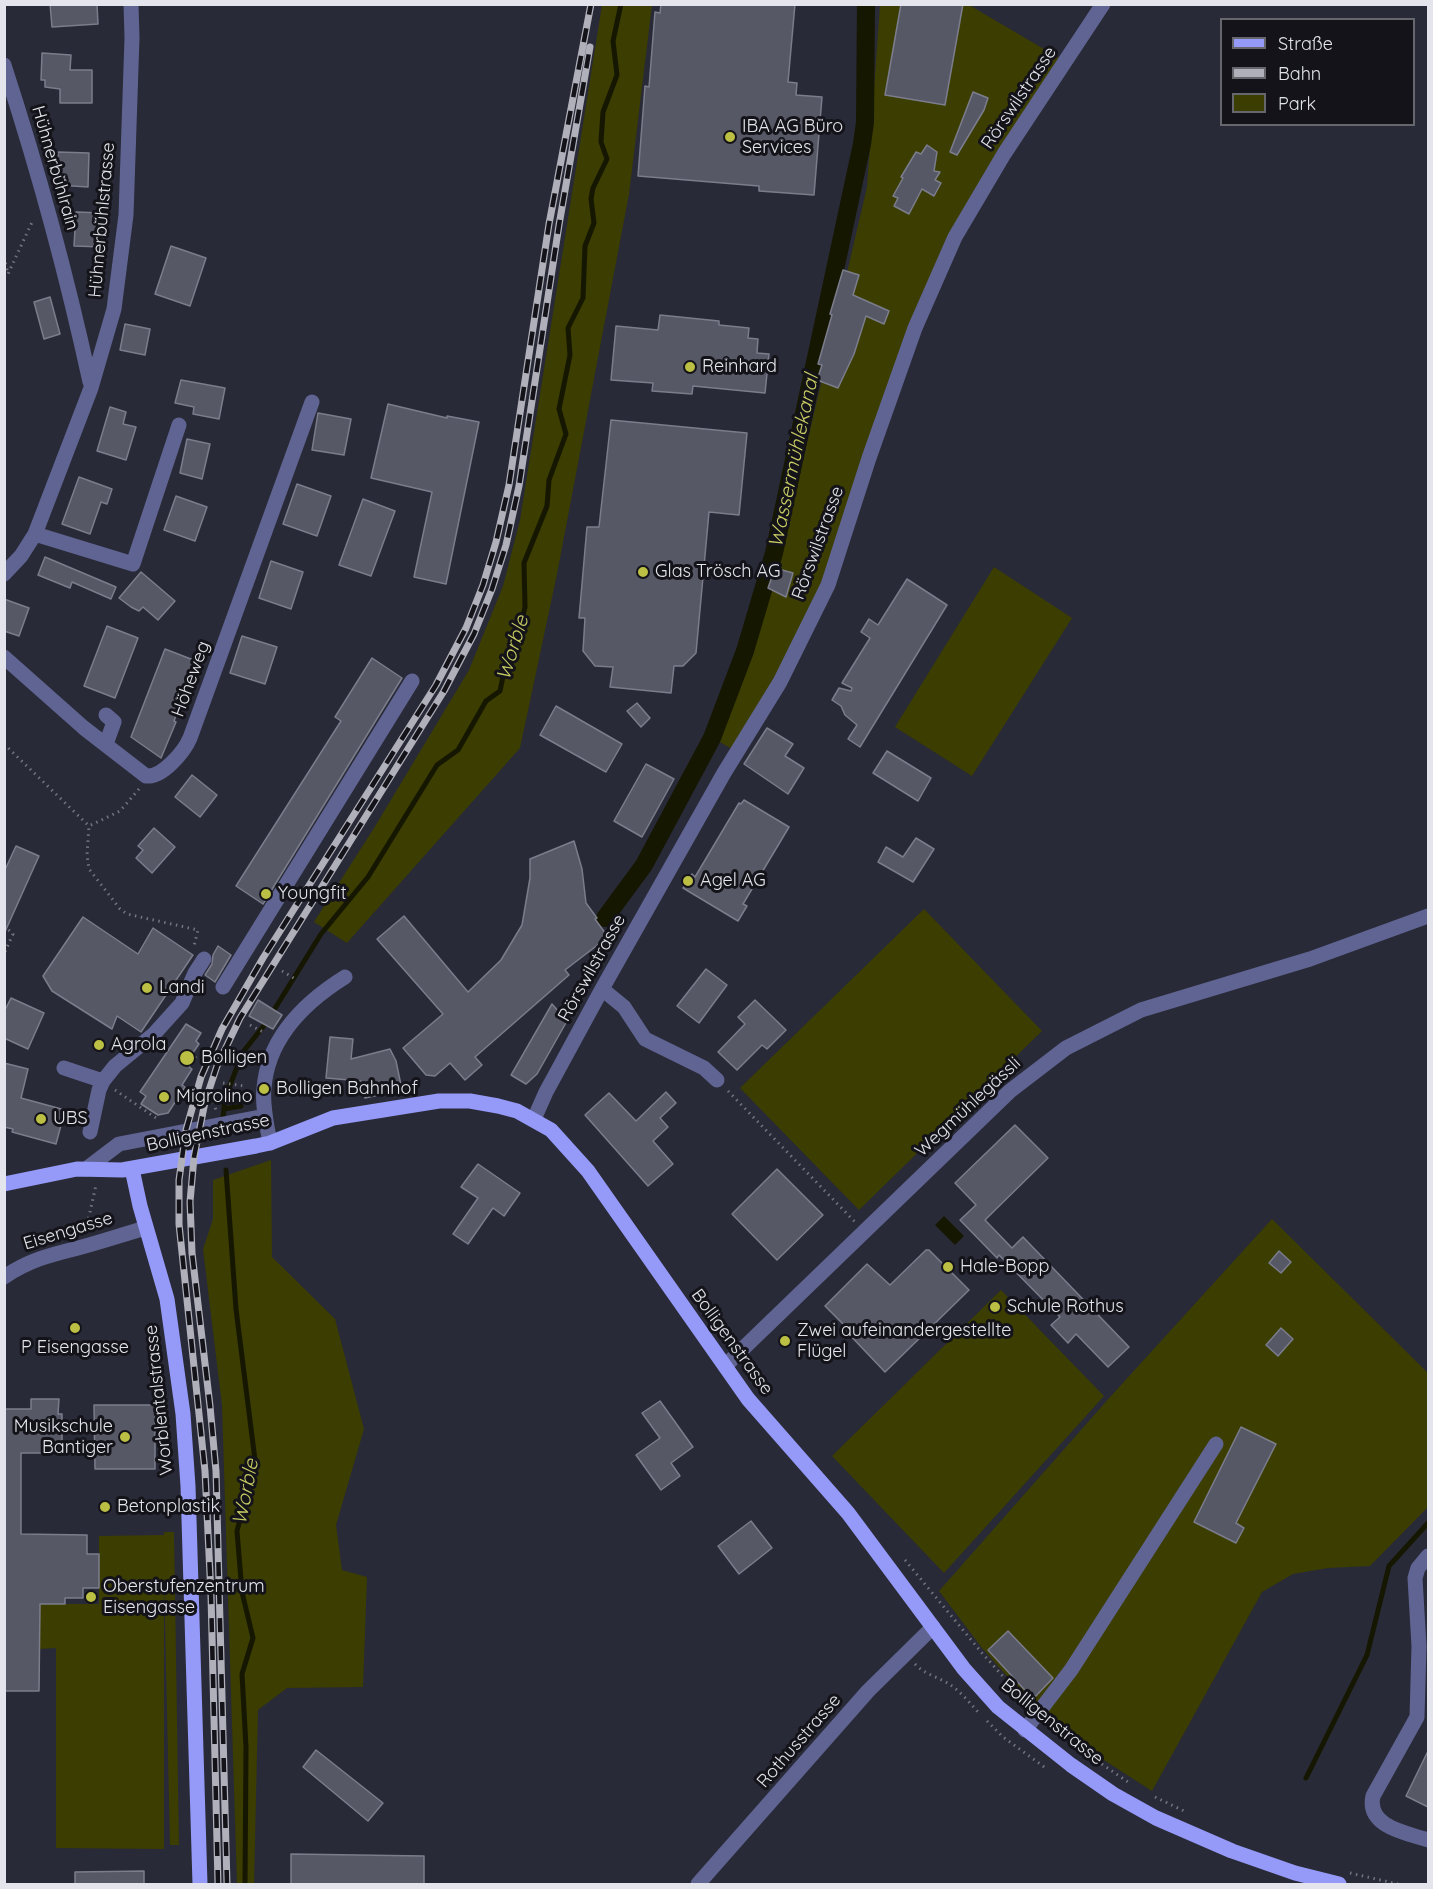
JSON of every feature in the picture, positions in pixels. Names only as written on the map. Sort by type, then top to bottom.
[{"type":"main road","name":"Bolligenstrasse","points":[[4,1184],[68,1171],[122,1170],[270,1143],[333,1118],[439,1101],[492,1104],[517,1111],[534,1119],[551,1130],[588,1171],[748,1399],[848,1513],[933,1627],[998,1707],[1071,1765],[1113,1794],[1156,1818],[1232,1851],[1295,1873],[1340,1878]]},
{"type":"main road","name":"Worblentalstrasse","points":[[132,1168],[167,1299],[183,1414],[189,1510],[200,1884]]},
{"type":"street","name":"Hühnerbühlstrasse","points":[[4,574],[21,556],[35,534],[91,388],[114,309],[126,215],[132,38],[131,4]]},
{"type":"street","name":"Rörswilstrasse","points":[[534,1119],[546,1092],[602,989],[724,773],[780,682],[828,585],[868,458],[915,328],[955,237],[1004,154],[1103,4]]},
{"type":"street","name":"Hühnerbühlrain","points":[[4,65],[46,207],[78,326],[91,388]]},
{"type":"street","name":"Höheweg","points":[[4,657],[84,728],[146,776],[158,775],[186,748],[312,402]]},
{"type":"street","points":[[35,534],[133,564],[179,426]]},
{"type":"street","points":[[223,987],[412,681]]},
{"type":"street","points":[[106,715],[114,722],[106,744]]},
{"type":"street","name":"Wegmühlegässli","points":[[725,1366],[1010,1091],[1066,1047],[1141,1010],[1310,959],[1428,916]]},
{"type":"street","points":[[90,1132],[103,1081],[115,1066],[154,1034],[182,1003],[195,973],[198,955]]},
{"type":"street","points":[[270,1143],[264,1089],[270,1060],[286,1030],[302,1008],[320,992],[345,977]]},
{"type":"street","points":[[602,989],[624,1008],[645,1039],[704,1068],[717,1080]]},
{"type":"street","points":[[63,1068],[103,1081]]},
{"type":"street","points":[[86,1169],[119,1144],[266,1116]]},
{"type":"street","name":"Eisengasse","points":[[4,1277],[48,1254],[79,1248],[146,1227]]},
{"type":"street","points":[[1025,1730],[1071,1670],[1216,1444]]},
{"type":"street","points":[[1428,1556],[1418,1568],[1414,1578],[1419,1646],[1417,1717],[1373,1797],[1372,1803],[1373,1812],[1379,1821],[1428,1840]]},
{"type":"street","name":"Rothusstrasse","points":[[698,1884],[868,1691],[933,1627]]},
{"type":"path","points":[[4,257],[8,274],[38,210],[46,207]]},
{"type":"path","points":[[4,744],[89,826],[87,855],[89,869],[124,912],[135,918],[197,929],[199,932],[198,955]]},
{"type":"path","points":[[89,826],[120,811],[137,794],[142,785]]},
{"type":"path","points":[[4,926],[13,934],[4,954]]},
{"type":"path","points":[[282,971],[297,980]]},
{"type":"path","points":[[250,1024],[265,1033]]},
{"type":"path","points":[[236,1053],[252,1058]]},
{"type":"path","points":[[717,1080],[856,1224],[869,1211],[877,1220]]},
{"type":"path","points":[[223,1083],[245,1086]]},
{"type":"path","points":[[120,1094],[159,1120],[169,1118]]},
{"type":"path","points":[[79,1248],[76,1233],[86,1232],[96,1185]]},
{"type":"path","points":[[904,1558],[982,1653],[1037,1714]]},
{"type":"path","points":[[1072,1744],[1130,1784]]},
{"type":"path","points":[[1150,1795],[1190,1814]]},
{"type":"path","points":[[1340,1878],[1398,1884]]},
{"type":"green space","points":[[602,5],[652,5],[629,194],[557,574],[520,748],[347,943],[314,922],[374,828],[469,670],[503,586],[520,520]]},
{"type":"green space","points":[[880,5],[969,5],[1066,62],[955,237],[828,585],[737,752],[718,741],[752,652],[781,554],[867,187]]},
{"type":"green space","points":[[994,567],[1072,618],[972,776],[895,727]]},
{"type":"green space","points":[[924,909],[1042,1031],[859,1210],[740,1088]]},
{"type":"green space","points":[[271,1160],[272,1257],[335,1319],[364,1429],[336,1525],[342,1570],[367,1577],[363,1687],[287,1688],[258,1710],[254,1884],[237,1884],[222,1405],[203,1249],[213,1219],[213,1180]]},
{"type":"green space","points":[[1272,1219],[1428,1373],[1428,1507],[1370,1566],[1328,1568],[1293,1574],[1262,1592],[1152,1791],[1051,1726],[982,1648],[939,1591],[1111,1396]]},
{"type":"green space","points":[[1001,1290],[1104,1396],[944,1573],[832,1456]]},
{"type":"green space","points":[[164,1532],[174,1532],[179,1845],[170,1845],[164,1576],[164,1849],[56,1848],[56,1648],[39,1649],[40,1604],[99,1604],[99,1536],[164,1535]]},
{"type":"shaded area","points":[[944,1216],[964,1236],[955,1245],[935,1225]]},
{"type":"building","points":[[50,4],[97,4],[98,24],[52,27]]},
{"type":"building","name":"IBA AG Büro Services","points":[[661,4],[795,4],[788,82],[797,83],[796,95],[822,97],[814,195],[759,191],[759,186],[638,176],[645,86],[649,87],[655,12],[660,13]]},
{"type":"building","points":[[901,4],[963,4],[945,105],[885,95]]},
{"type":"building","points":[[42,53],[71,55],[70,70],[92,70],[92,103],[60,103],[60,89],[45,87],[45,80],[41,80]]},
{"type":"building","points":[[973,92],[988,98],[984,110],[957,155],[950,152]]},
{"type":"building","points":[[927,145],[937,152],[934,171],[940,172],[935,180],[941,183],[934,196],[922,189],[909,214],[894,206],[898,198],[893,196],[916,152],[921,154]]},
{"type":"building","points":[[58,152],[89,153],[88,187],[57,185]]},
{"type":"building","points":[[76,212],[104,213],[103,247],[74,246]]},
{"type":"building","points":[[171,246],[206,258],[190,306],[155,294]]},
{"type":"building","points":[[843,270],[859,275],[853,295],[889,311],[884,324],[866,316],[854,354],[838,388],[817,380],[822,365],[818,364]]},
{"type":"building","points":[[50,297],[60,334],[44,339],[34,302]]},
{"type":"building","name":"Reinhard","points":[[660,315],[719,321],[719,325],[749,328],[748,338],[758,339],[757,353],[769,354],[765,393],[693,386],[692,394],[652,391],[653,383],[611,380],[616,326],[658,330]]},
{"type":"building","points":[[125,324],[150,329],[145,355],[120,350]]},
{"type":"building","points":[[181,380],[225,388],[219,419],[193,414],[194,407],[175,403]]},
{"type":"building","points":[[388,404],[447,418],[447,416],[479,422],[446,584],[414,577],[432,492],[371,478]]},
{"type":"building","points":[[110,407],[126,412],[123,424],[136,427],[126,460],[97,451]]},
{"type":"building","points":[[318,413],[351,419],[344,455],[312,450]]},
{"type":"building","name":"Glas Trösch AG","points":[[611,420],[747,433],[739,515],[709,512],[696,653],[683,666],[674,666],[671,693],[610,687],[613,667],[595,666],[583,651],[585,618],[579,618],[587,527],[599,527]]},
{"type":"building","points":[[187,439],[210,444],[202,479],[180,473]]},
{"type":"building","points":[[79,477],[112,489],[107,504],[101,502],[90,534],[62,524]]},
{"type":"building","points":[[297,484],[331,496],[317,536],[283,524]]},
{"type":"building","points":[[176,496],[207,507],[195,541],[164,530]]},
{"type":"building","points":[[363,499],[395,511],[371,576],[339,565]]},
{"type":"building","points":[[45,557],[116,587],[111,599],[72,582],[70,588],[38,575]]},
{"type":"building","points":[[271,561],[303,572],[291,609],[259,598]]},
{"type":"building","points":[[775,568],[793,573],[786,597],[768,588]]},
{"type":"building","points":[[141,572],[175,601],[158,620],[143,607],[139,611],[119,598]]},
{"type":"building","points":[[907,579],[947,605],[860,747],[848,739],[857,725],[845,715],[841,706],[832,700],[839,688],[851,691],[852,688],[842,683],[870,638],[861,632],[869,619],[878,625]]},
{"type":"building","points":[[4,599],[29,608],[19,636],[4,631]]},
{"type":"building","points":[[107,626],[138,638],[115,698],[84,686]]},
{"type":"building","points":[[242,636],[277,647],[265,684],[230,673]]},
{"type":"building","points":[[165,649],[196,661],[174,721],[176,722],[161,758],[131,737]]},
{"type":"building","points":[[372,658],[402,678],[263,904],[236,886],[341,721],[335,717]]},
{"type":"building","points":[[637,703],[650,718],[641,727],[627,711]]},
{"type":"building","points":[[556,706],[622,744],[606,772],[540,735]]},
{"type":"building","points":[[767,728],[793,744],[785,756],[804,768],[788,794],[744,764]]},
{"type":"building","points":[[887,751],[931,778],[918,801],[873,773]]},
{"type":"building","points":[[646,764],[674,779],[642,837],[614,821]]},
{"type":"building","points":[[192,775],[217,795],[200,817],[175,797]]},
{"type":"building","points":[[744,800],[789,827],[743,904],[747,906],[738,921],[683,888],[692,874],[695,877],[739,803],[741,804]]},
{"type":"building","points":[[154,828],[175,847],[152,873],[136,858],[143,850],[138,846]]},
{"type":"building","points":[[916,838],[934,849],[913,882],[878,862],[886,847],[903,857]]},
{"type":"building","points":[[574,841],[582,869],[586,903],[608,937],[565,970],[569,975],[475,1057],[482,1065],[465,1080],[450,1063],[435,1076],[426,1075],[403,1048],[443,1014],[377,939],[404,916],[468,992],[501,960],[522,925],[530,878],[530,859]]},
{"type":"building","points":[[16,846],[39,856],[4,934],[4,872]]},
{"type":"building","points":[[83,917],[138,954],[153,928],[193,955],[141,1032],[117,1016],[112,1029],[52,991],[43,976]]},
{"type":"building","points":[[218,946],[231,955],[215,982],[205,975],[212,964],[213,955]]},
{"type":"building","points":[[706,969],[727,985],[699,1023],[677,1006]]},
{"type":"building","points":[[11,998],[44,1013],[28,1049],[4,1038],[4,1012]]},
{"type":"building","points":[[258,1000],[282,1015],[273,1029],[249,1016]]},
{"type":"building","points":[[755,1000],[786,1030],[767,1049],[762,1045],[737,1070],[718,1052],[745,1024],[738,1017]]},
{"type":"building","points":[[552,1004],[567,1021],[537,1074],[526,1084],[511,1075]]},
{"type":"building","points":[[186,1024],[201,1033],[196,1041],[199,1044],[192,1054],[196,1057],[182,1085],[185,1087],[168,1113],[158,1115],[141,1104],[146,1096],[140,1092]]},
{"type":"building","points":[[330,1037],[353,1039],[351,1059],[390,1049],[396,1061],[402,1090],[365,1098],[361,1081],[326,1078]]},
{"type":"building","points":[[4,1063],[28,1069],[21,1098],[65,1110],[56,1144],[12,1132],[13,1129],[4,1127]]},
{"type":"building","points":[[666,1092],[676,1103],[660,1118],[668,1127],[653,1141],[673,1164],[648,1186],[585,1115],[609,1093],[636,1121]]},
{"type":"building","points":[[1015,1125],[1048,1158],[985,1220],[1012,1248],[1023,1237],[1129,1347],[1108,1367],[1076,1334],[1068,1343],[1051,1325],[1060,1317],[999,1255],[997,1258],[960,1220],[976,1205],[955,1183]]},
{"type":"building","points":[[478,1164],[520,1193],[504,1216],[493,1208],[468,1244],[453,1234],[478,1198],[461,1187]]},
{"type":"building","points":[[777,1169],[823,1215],[777,1260],[732,1214]]},
{"type":"building","points":[[926,1250],[929,1250],[969,1290],[885,1372],[825,1306],[867,1264],[890,1285]]},
{"type":"building","points":[[1279,1251],[1291,1262],[1281,1273],[1269,1263]]},
{"type":"building","points":[[1281,1328],[1293,1339],[1278,1356],[1266,1345]]},
{"type":"building","points":[[31,1399],[59,1399],[58,1414],[62,1414],[62,1453],[21,1453],[21,1534],[87,1535],[87,1554],[99,1554],[99,1588],[83,1588],[83,1598],[65,1598],[65,1604],[40,1604],[39,1691],[4,1691],[4,1409],[31,1409]]},
{"type":"building","points":[[660,1401],[693,1447],[671,1463],[680,1476],[661,1490],[636,1455],[660,1438],[642,1413]]},
{"type":"building","name":"Musikschule Bantiger","points":[[94,1405],[155,1405],[155,1469],[95,1469]]},
{"type":"building","points":[[1241,1427],[1276,1444],[1236,1523],[1244,1528],[1236,1543],[1194,1522]]},
{"type":"building","points":[[751,1521],[772,1548],[739,1574],[718,1546]]},
{"type":"building","points":[[1008,1631],[1053,1678],[1033,1699],[988,1650]]},
{"type":"building","points":[[316,1750],[383,1803],[368,1821],[303,1767]]},
{"type":"building","points":[[1428,1751],[1428,1807],[1406,1796]]},
{"type":"building","points":[[291,1854],[424,1856],[424,1884],[291,1884]]},
{"type":"building","points":[[144,1871],[144,1884],[75,1884],[75,1872]]},
{"type":"waterway","name":"Worble","points":[[223,1118],[225,1098],[243,1052],[266,1023],[321,934],[368,877],[437,765],[458,750],[486,701],[500,691],[508,652],[520,629],[525,607],[524,563],[547,506],[549,480],[566,434],[559,409],[570,355],[568,328],[583,298],[585,246],[594,223],[591,199],[593,188],[607,159],[601,142],[603,112],[617,75],[613,41],[621,4]]},
{"type":"waterway","name":"Wassermühlekanal","points":[[605,918],[644,865],[712,738],[745,651],[774,553],[862,144],[865,122],[866,4]]},
{"type":"waterway","name":"Wassermühlekanal","points":[[224,1109],[241,1106]]},
{"type":"waterway","name":"Worble","points":[[226,1170],[236,1309],[255,1460],[237,1531],[242,1592],[253,1638],[242,1674],[246,1747],[245,1884]]},
{"type":"waterway","points":[[1306,1778],[1367,1655],[1389,1566],[1428,1523]]},
{"type":"railway","points":[[218,1884],[211,1595],[205,1471],[179,1224],[179,1180],[186,1130],[201,1077],[222,1029],[263,958],[436,685],[466,628],[483,585],[509,485],[549,224],[591,4]]},
{"type":"railway","points":[[227,1884],[216,1471],[192,1253],[190,1202],[194,1157],[205,1102],[217,1066],[240,1018],[444,691],[474,634],[492,589],[506,545],[519,486],[559,225],[590,47]]},
{"type":"place","name":"IBA AG Büro Services","points":[[730,137]]},
{"type":"place","name":"Reinhard","points":[[690,367]]},
{"type":"place","name":"Glas Trösch AG","points":[[643,572]]},
{"type":"place","name":"Agel AG","points":[[688,881]]},
{"type":"place","name":"Youngfit","points":[[266,894]]},
{"type":"place","name":"Landi","points":[[147,988]]},
{"type":"place","name":"Agrola","points":[[99,1045]]},
{"type":"place","name":"Bolligen","points":[[187,1058]]},
{"type":"place","name":"Bolligen Bahnhof","points":[[264,1089]]},
{"type":"place","name":"Migrolino","points":[[164,1097]]},
{"type":"place","name":"UBS","points":[[41,1119]]},
{"type":"place","name":"Hale-Bopp","points":[[948,1267]]},
{"type":"place","name":"Schule Rothus","points":[[995,1307]]},
{"type":"place","name":"P Eisengasse","points":[[75,1328]]},
{"type":"place","name":"Zwei aufeinandergestellte Flügel","points":[[785,1341]]},
{"type":"place","name":"Musikschule Bantiger","points":[[125,1437]]},
{"type":"place","name":"Betonplastik","points":[[105,1507]]},
{"type":"place","name":"Oberstufenzentrum Eisengasse","points":[[91,1597]]}]
